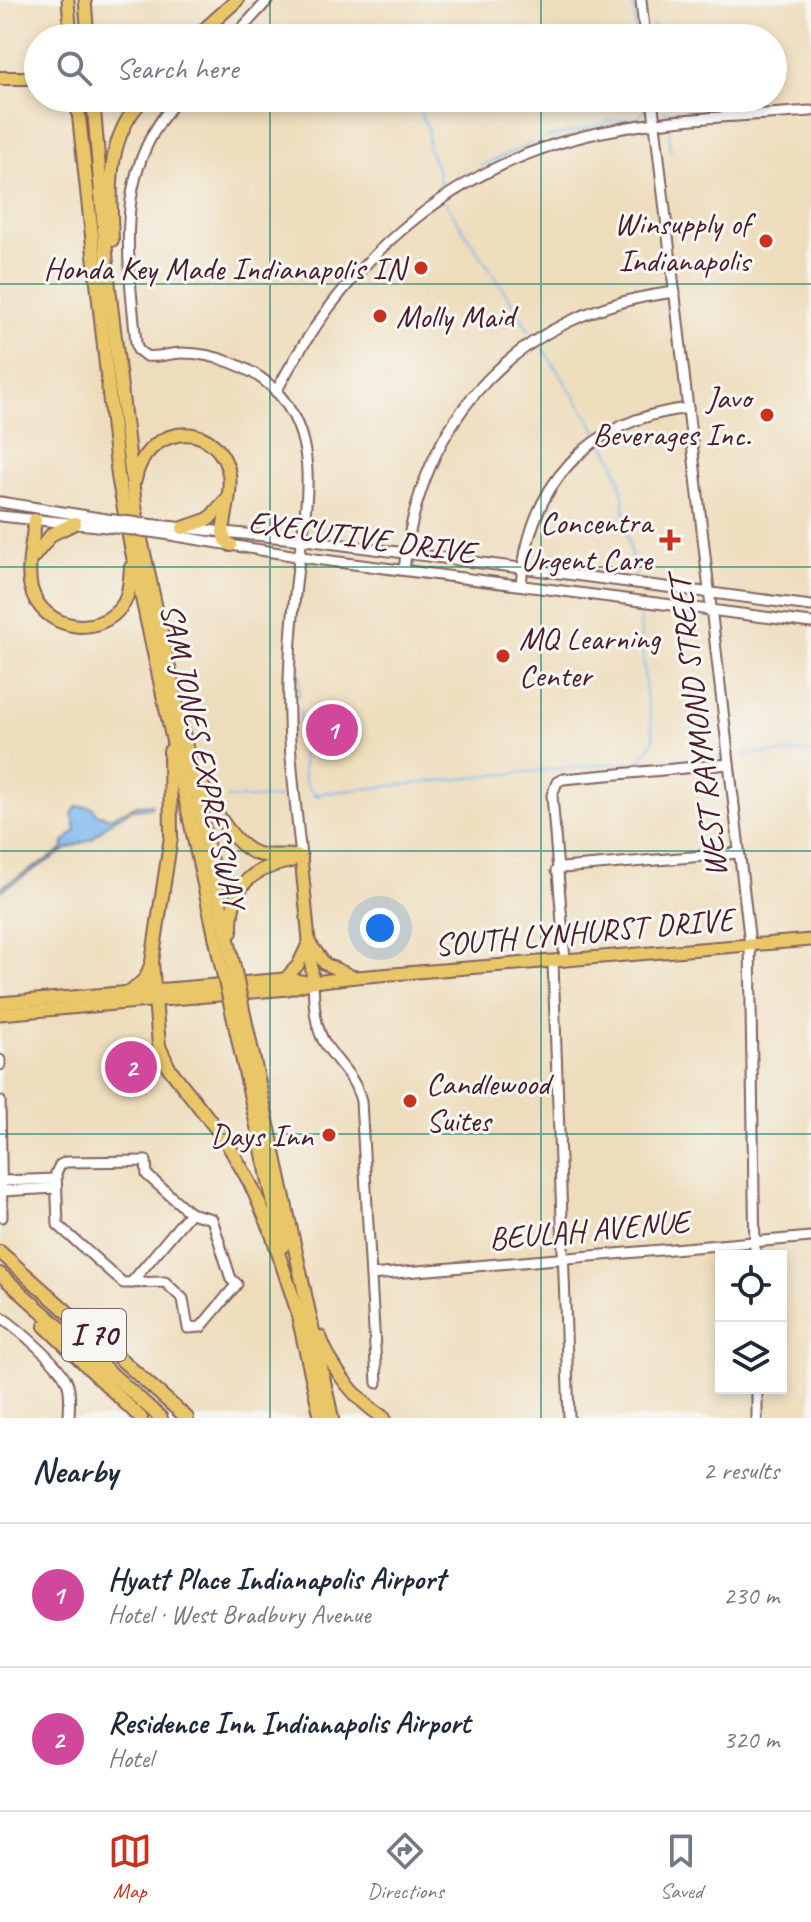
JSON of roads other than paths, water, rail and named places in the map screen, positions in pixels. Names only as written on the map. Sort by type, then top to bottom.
[{"type":"highway","points":[[211,24],[238,0]]},
{"type":"highway","points":[[216,24],[238,0]]},
{"type":"highway","points":[[0,78],[24,79]]},
{"type":"highway","points":[[75,112],[80,122]]},
{"type":"highway","name":"SAM JONES EXPRESSWAY","points":[[79,112],[110,415],[131,547],[332,1418]]},
{"type":"highway","name":"SAM JONES EXPRESSWAY","points":[[94,112],[118,372],[137,521],[182,726],[228,967]]},
{"type":"highway","points":[[118,372],[111,170],[118,137],[133,112]]},
{"type":"highway","points":[[133,491],[139,465],[149,449],[165,438],[186,434],[207,441],[223,458],[229,473],[223,532],[225,540],[231,545]]},
{"type":"highway","points":[[183,528],[209,519],[218,512],[227,496]]},
{"type":"highway","points":[[35,513],[31,589],[47,614],[65,624],[90,626],[114,614],[126,599],[131,547]]},
{"type":"highway","points":[[30,567],[37,550],[48,538],[75,523]]},
{"type":"highway","points":[[168,714],[171,837],[152,962],[156,1025],[163,1057],[226,1141],[250,1183],[270,1228],[298,1313]]},
{"type":"highway","points":[[182,726],[206,793],[222,821],[243,846],[260,854],[301,857]]},
{"type":"highway","points":[[228,967],[233,906],[239,891],[247,880],[265,867],[301,857]]},
{"type":"highway","points":[[131,992],[146,978],[152,962]]},
{"type":"highway","name":"SAM JONES EXPRESSWAY","points":[[238,1010],[321,1418]]},
{"type":"highway","name":"I 70","points":[[0,1252],[187,1418]]},
{"type":"highway","points":[[299,1269],[318,1331],[334,1366],[358,1398],[384,1418]]},
{"type":"highway","points":[[0,1276],[44,1325],[141,1418]]},
{"type":"highway","name":"I 70","points":[[0,1276],[161,1418]]},
{"type":"highway","points":[[120,1358],[156,1381],[198,1418]]},
{"type":"main road","points":[[68,0],[70,24]]},
{"type":"main road","points":[[85,0],[87,24]]},
{"type":"main road","points":[[301,857],[313,982]]},
{"type":"main road","name":"SOUTH LYNHURST DRIVE","points":[[0,1003],[131,992],[156,995],[288,989],[313,982],[356,977],[811,940]]},
{"type":"main road","points":[[309,942],[329,967],[356,977]]},
{"type":"main road","points":[[285,979],[298,965],[309,942]]},
{"type":"main road","name":"SOUTH LYNHURST DRIVE","points":[[0,1014],[285,979],[313,982]]},
{"type":"street","points":[[246,24],[268,0]]},
{"type":"street","points":[[641,0],[644,24]]},
{"type":"street","points":[[276,392],[315,327],[355,274],[398,231],[440,199],[505,163],[548,146],[593,134],[655,124],[811,111]]},
{"type":"street","points":[[168,112],[147,146],[135,176],[129,206],[129,267],[136,343],[141,354],[150,357],[185,353],[215,358],[246,369],[276,392],[296,424],[307,455],[309,484],[292,626],[289,693],[291,754],[301,857]]},
{"type":"street","name":"WEST RAYMOND STREET","points":[[654,112],[750,944],[755,1250]]},
{"type":"street","points":[[404,570],[415,505],[433,459],[456,418],[495,372],[537,338],[574,318],[631,298],[675,292]]},
{"type":"street","points":[[521,585],[530,531],[540,505],[559,475],[578,454],[607,432],[628,422],[688,408]]},
{"type":"street","name":"EXECUTIVE DRIVE","points":[[0,502],[75,523],[107,523]]},
{"type":"street","name":"EXECUTIVE DRIVE","points":[[0,516],[35,513],[157,529],[300,556],[811,623]]},
{"type":"street","name":"EXECUTIVE DRIVE","points":[[157,529],[183,528],[302,540],[811,606]]},
{"type":"street","points":[[569,1418],[562,1258],[559,962],[552,795],[555,785],[563,779],[729,764]]},
{"type":"street","points":[[556,871],[739,853]]},
{"type":"street","points":[[313,982],[320,1034],[353,1079],[360,1097],[377,1383]]},
{"type":"street","points":[[0,1101],[2,1217]]},
{"type":"street","points":[[144,1160],[147,1175],[190,1213],[212,1219],[231,1279],[237,1284],[201,1327],[188,1328],[183,1299],[165,1282],[123,1283],[58,1225],[57,1168],[65,1162],[144,1160]]},
{"type":"street","points":[[2,1186],[56,1184]]},
{"type":"street","points":[[131,1283],[190,1213]]},
{"type":"street","name":"BEULAH AVENUE","points":[[371,1275],[811,1237]]},
{"type":"street","points":[[0,1316],[35,1345],[64,1377],[68,1387],[69,1418]]},
{"type":"street","points":[[757,1394],[757,1418]]},
{"type":"water","points":[[152,804],[151,807],[133,809],[110,822],[92,839],[67,849],[0,891],[0,888],[62,850],[76,830],[72,814],[77,806],[92,807],[97,814],[110,818],[137,805]]},
{"type":"waterway","points":[[633,0],[636,24]]},
{"type":"waterway","points":[[421,112],[428,128],[428,147],[438,171],[441,191]]},
{"type":"waterway","points":[[546,138],[609,121],[638,118],[643,112]]},
{"type":"waterway","points":[[664,112],[676,112]]},
{"type":"waterway","points":[[670,132],[670,151]]},
{"type":"waterway","points":[[480,166],[531,144]]},
{"type":"waterway","points":[[442,187],[469,172]]},
{"type":"waterway","points":[[446,203],[529,331]]},
{"type":"waterway","points":[[542,347],[597,431]]},
{"type":"waterway","points":[[604,443],[621,486],[635,577]]},
{"type":"waterway","points":[[639,607],[646,694],[654,738],[639,761]]},
{"type":"waterway","points":[[299,696],[300,670]]},
{"type":"waterway","points":[[300,710],[304,778],[308,788],[320,796]]},
{"type":"waterway","points":[[744,754],[811,752]]},
{"type":"waterway","points":[[313,795],[596,765],[722,758]]},
{"type":"waterway","points":[[227,798],[278,798]]},
{"type":"place","name":"Winsupply of Indianapolis","points":[[766,241]]},
{"type":"place","name":"Honda Key Made Indianapolis IN","points":[[421,268]]},
{"type":"place","name":"Molly Maid","points":[[380,316]]},
{"type":"place","name":"Javo Beverages Inc.","points":[[767,415]]},
{"type":"place","name":"Concentra Urgent Care","points":[[670,540]]},
{"type":"place","name":"MQ Learning Center","points":[[503,656]]},
{"type":"place","name":"Hyatt Place Indianapolis Airport","points":[[332,730]]},
{"type":"place","name":"Residence Inn Indianapolis Airport","points":[[131,1067]]},
{"type":"place","name":"Candlewood Suites","points":[[410,1101]]},
{"type":"place","name":"Days Inn","points":[[329,1135]]}]
